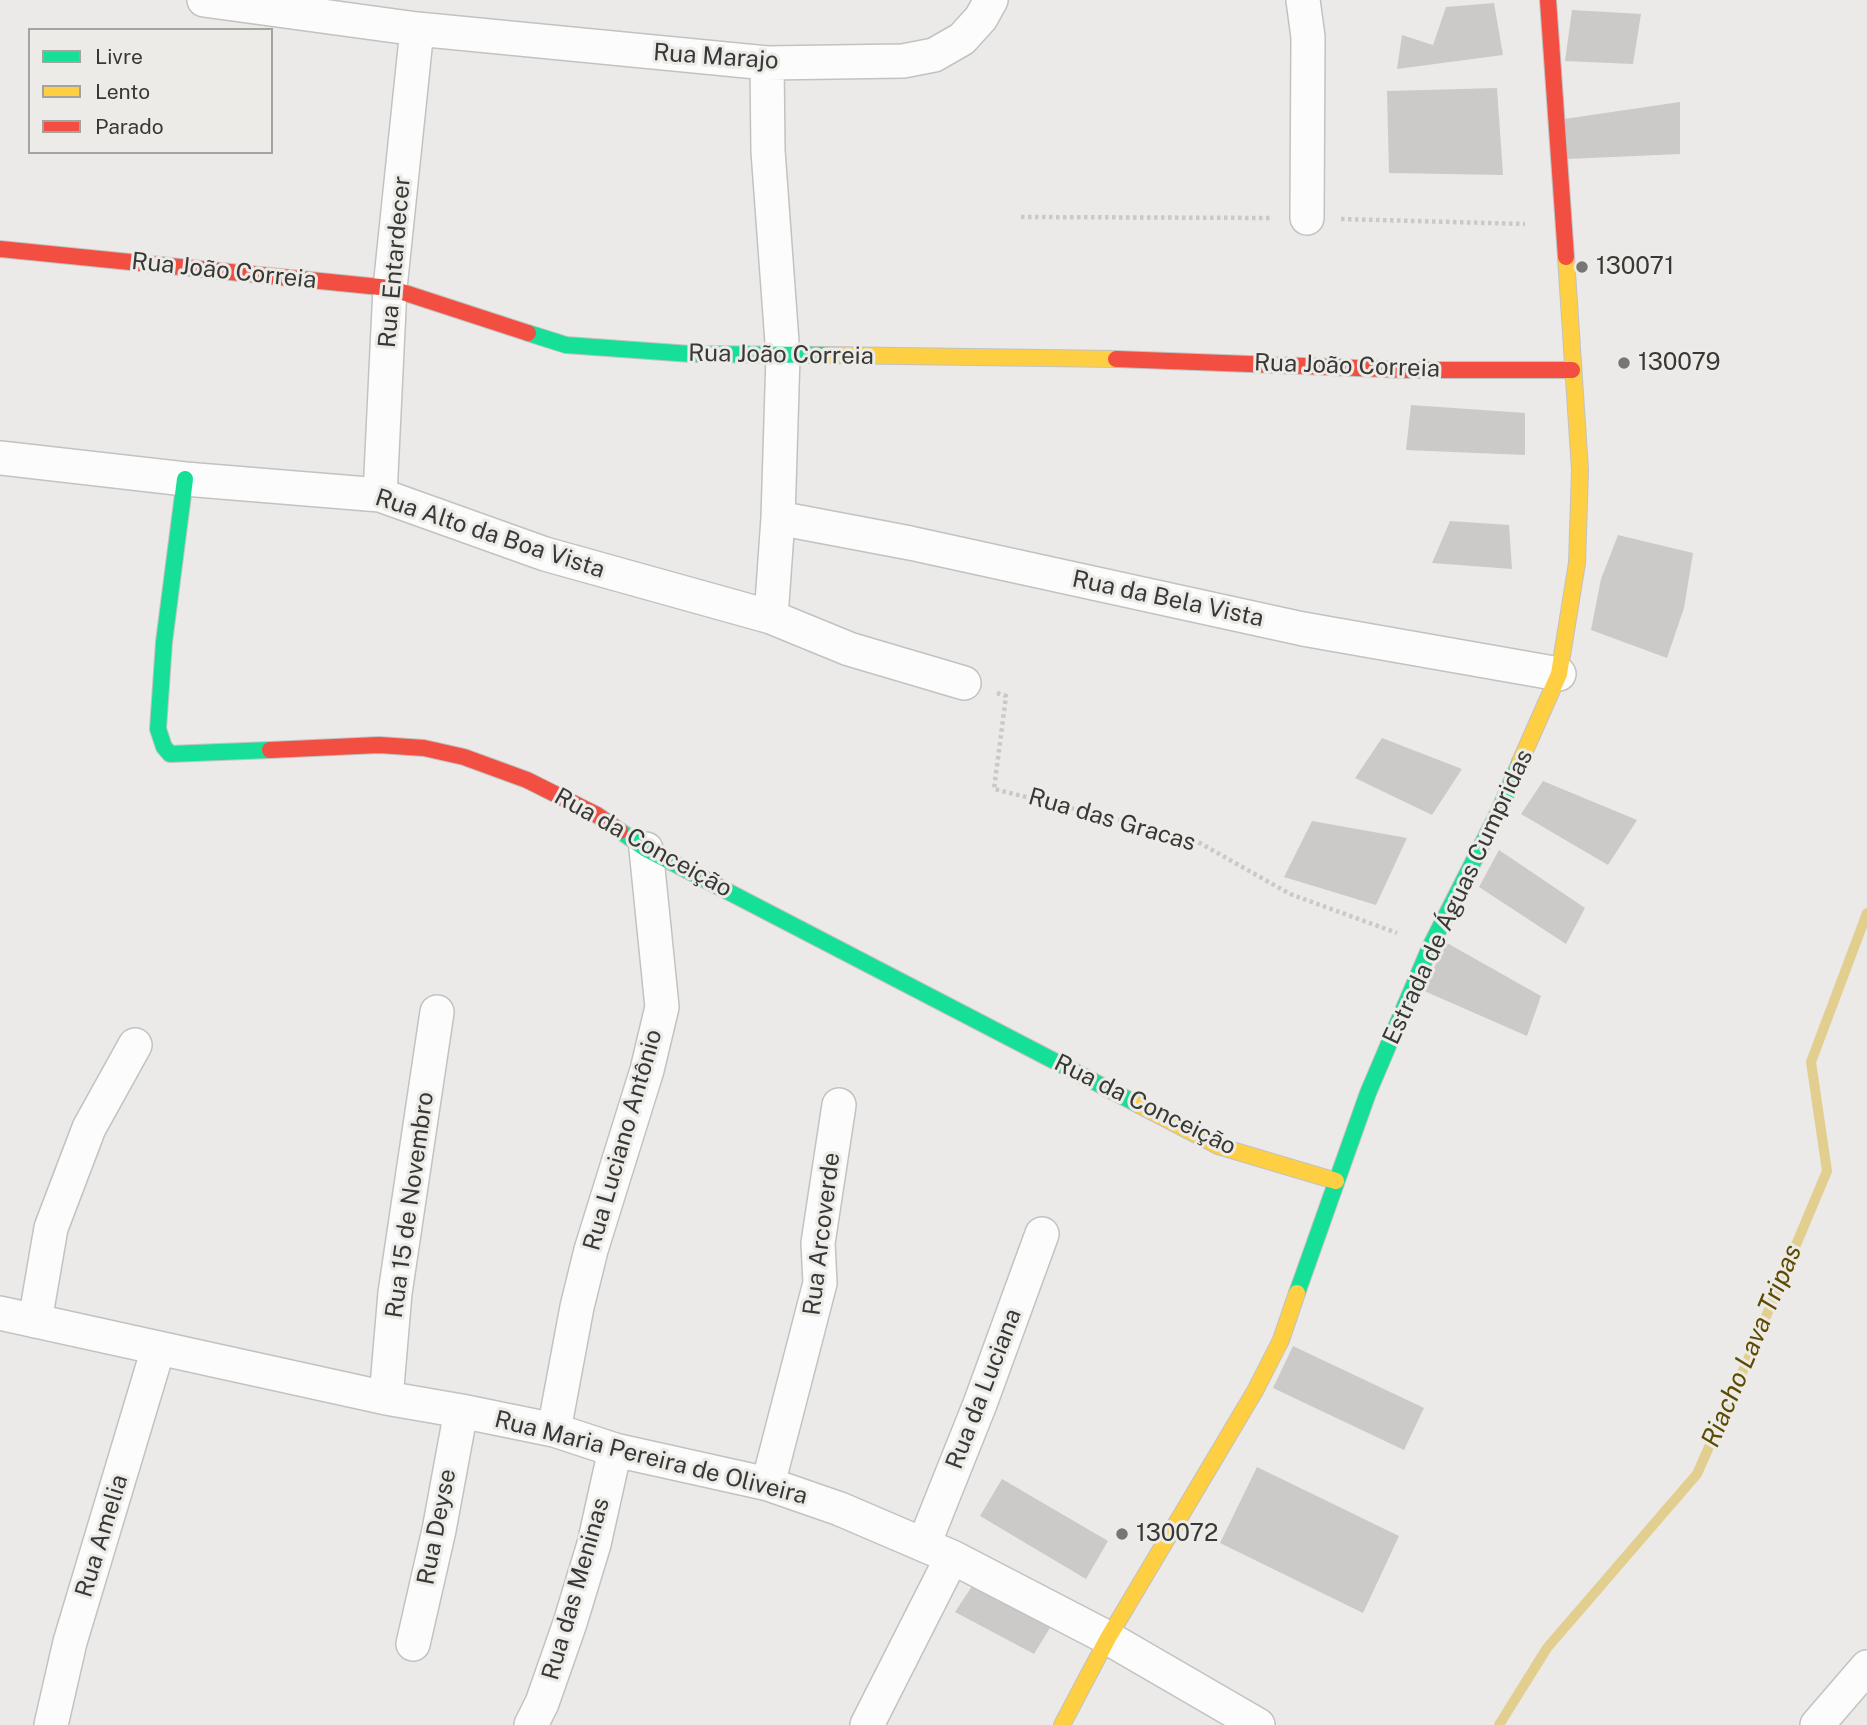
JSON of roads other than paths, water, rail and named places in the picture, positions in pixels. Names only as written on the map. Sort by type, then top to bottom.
[{"type":"street","name":"Rua Marajo","points":[[204,0],[417,29],[766,63],[903,61],[934,55],[962,39],[981,18],[991,0]]},
{"type":"street","points":[[1303,0],[1308,37],[1307,218]]},
{"type":"street","name":"Estrada de Águas Cumpridas","points":[[1062,1725],[1108,1639],[1255,1391],[1281,1340],[1368,1093],[1431,945],[1499,811],[1559,674],[1577,563],[1580,470],[1548,0]]},
{"type":"street","name":"Rua Entardecer","points":[[380,495],[390,288],[417,29]]},
{"type":"street","points":[[766,63],[768,151],[783,356],[778,517],[771,617]]},
{"type":"street","name":"Rua João Correia","points":[[0,249],[390,288],[566,345],[691,354],[1079,358],[1410,370],[1572,370]]},
{"type":"street","name":"Rua Alto da Boa Vista","points":[[0,458],[185,479],[380,495],[545,554],[771,617],[849,649],[964,682]]},
{"type":"street","name":"Rua da Conceição","points":[[185,479],[164,642],[158,729],[164,747],[170,754],[379,745],[424,748],[464,757],[527,780],[597,815],[646,849],[1218,1146],[1336,1181]]},
{"type":"street","name":"Rua da Bela Vista","points":[[778,517],[1303,629],[1559,674]]},
{"type":"street","name":"Rua Luciano Antônio","points":[[554,1430],[577,1307],[591,1250],[647,1070],[662,1007],[646,849]]},
{"type":"street","name":"Rua 15 de Novembro","points":[[386,1398],[397,1281],[437,1012]]},
{"type":"street","points":[[35,1321],[51,1227],[89,1128],[135,1045]]},
{"type":"street","name":"Rua Arcoverde","points":[[768,1484],[820,1283],[818,1243],[839,1105]]},
{"type":"street","name":"Rua da Luciana","points":[[867,1725],[938,1550],[980,1404],[1042,1234]]},
{"type":"street","name":"Rua Maria Pereira de Oliveira","points":[[0,1313],[386,1398],[461,1410],[554,1430],[615,1450],[768,1484],[839,1509],[938,1550],[1108,1639],[1258,1725]]},
{"type":"street","name":"Rua Amelia","points":[[51,1725],[70,1642],[158,1349]]},
{"type":"street","name":"Rua Deyse","points":[[413,1644],[439,1530],[461,1410]]},
{"type":"street","name":"Rua das Meninas","points":[[531,1725],[542,1703],[574,1610],[594,1544],[615,1450]]},
{"type":"street","points":[[1817,1725],[1867,1667]]},
{"type":"waterway","name":"Riacho Lava Tripas","points":[[1499,1725],[1547,1648],[1697,1474],[1827,1171],[1811,1062],[1867,913]]},
{"type":"place","name":"130071","points":[[1582,267]]},
{"type":"place","name":"130079","points":[[1624,363]]},
{"type":"place","name":"130072","points":[[1122,1534]]}]
